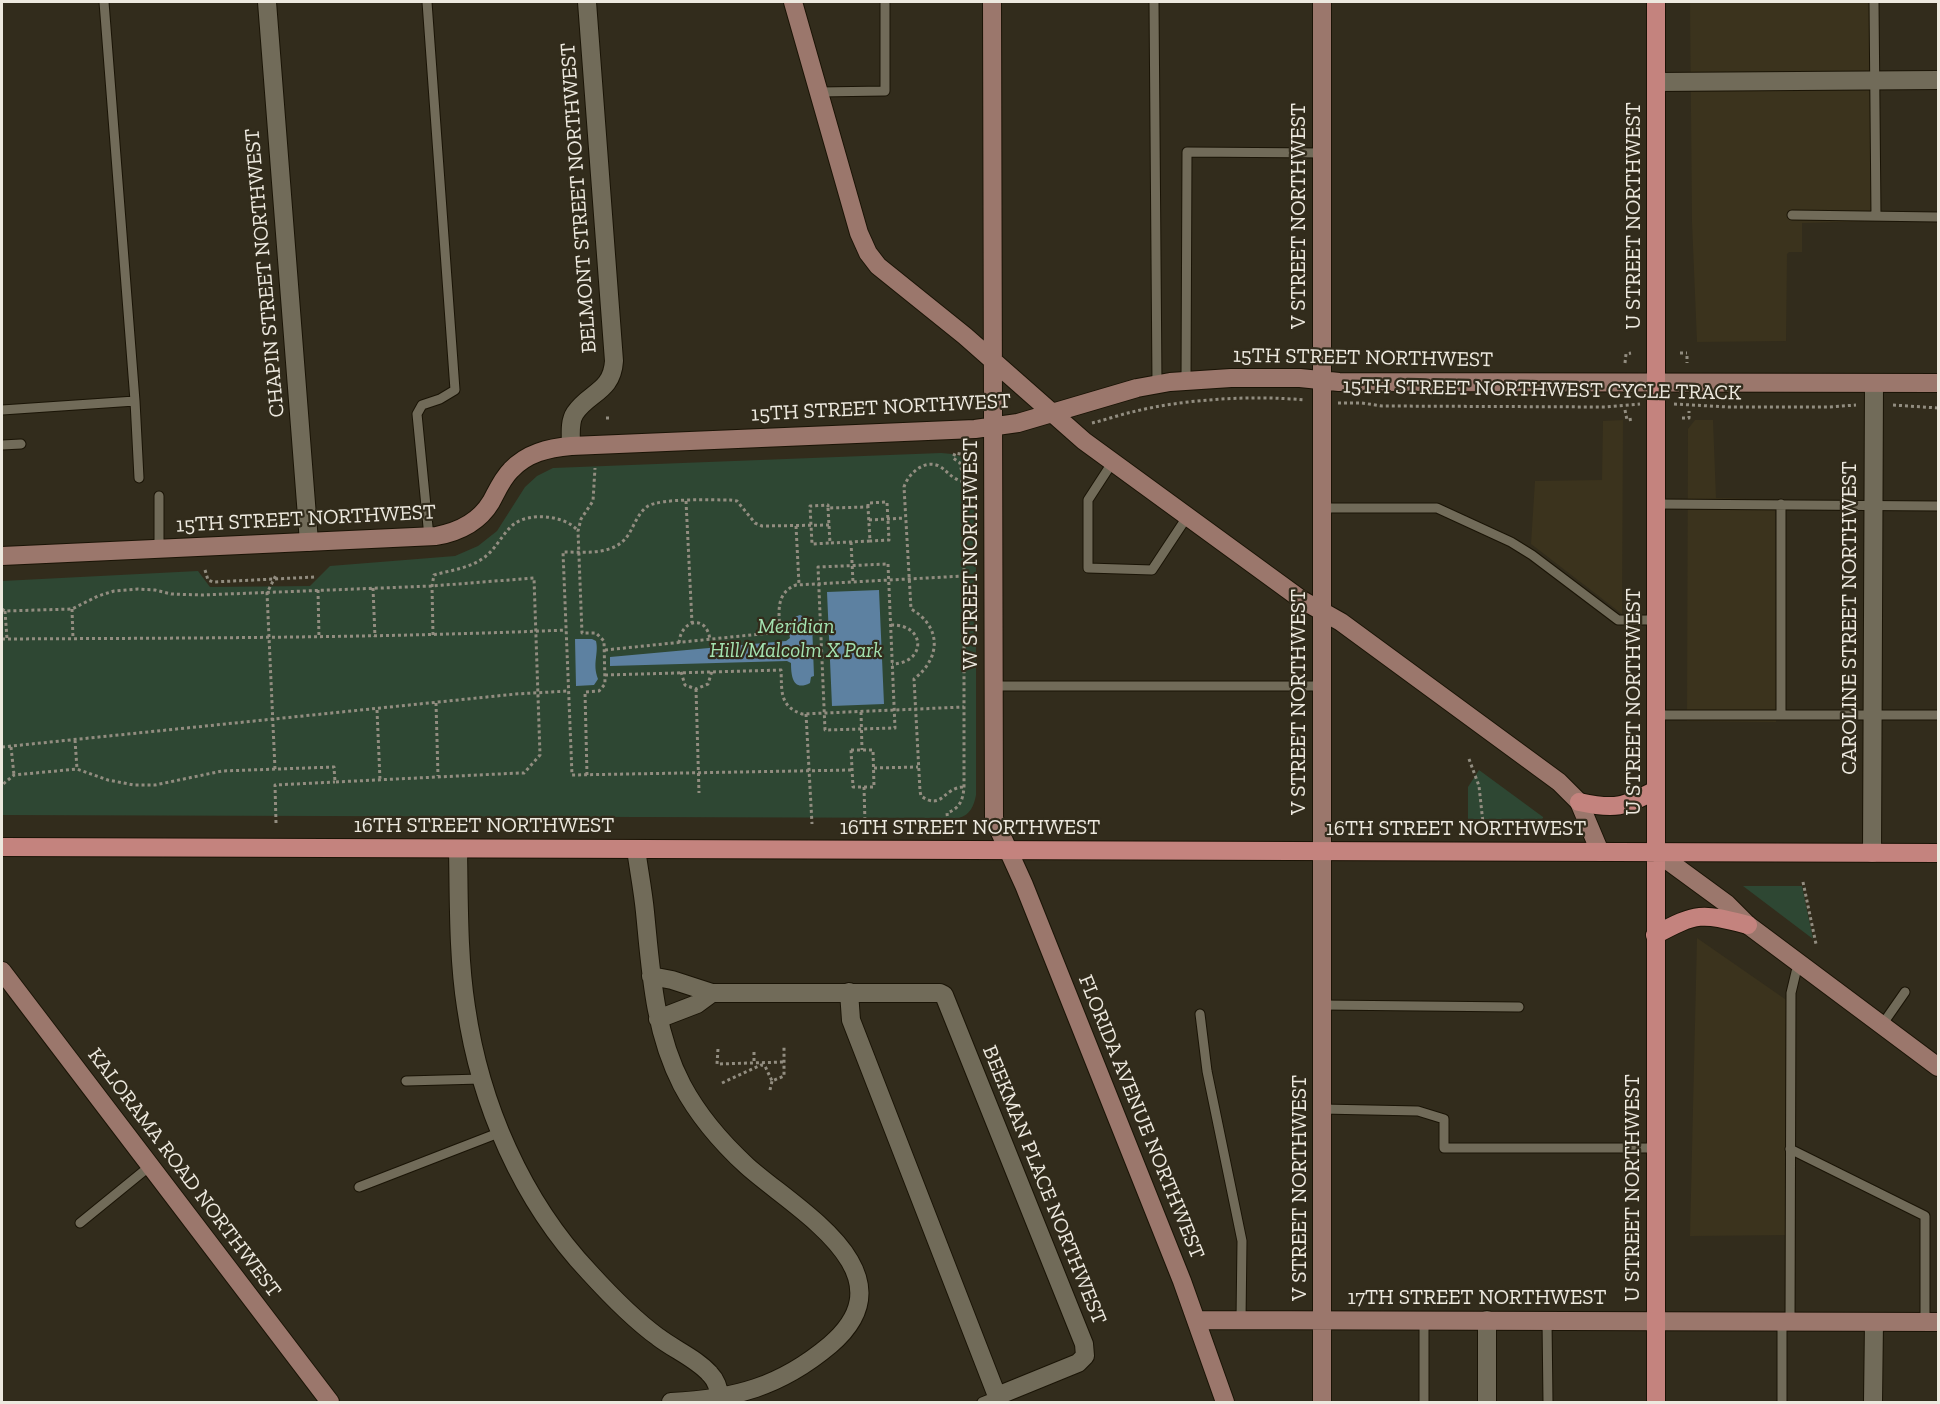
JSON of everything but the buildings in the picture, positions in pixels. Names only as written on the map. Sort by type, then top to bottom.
[{"type":"main road","name":"U STREET NORTHWEST","points":[[1656,2],[1656,1402]]},
{"type":"main road","points":[[1579,802],[1615,807],[1631,803],[1656,790]]},
{"type":"main road","name":"16TH STREET NORTHWEST","points":[[2,848],[1938,853]]},
{"type":"main road","points":[[1655,935],[1683,921],[1700,916],[1716,917],[1748,925]]},
{"type":"street","name":"CHAPIN STREET NORTHWEST","points":[[267,2],[309,542]]},
{"type":"street","name":"BELMONT STREET NORTHWEST","points":[[571,446],[572,420],[576,412],[608,382],[614,361],[587,2]]},
{"type":"street","points":[[793,2],[856,224],[868,254],[884,272],[965,336],[1052,414],[1112,463],[1302,600],[1341,622],[1559,782],[1579,802],[1600,852]]},
{"type":"street","name":"W STREET NORTHWEST","points":[[992,2],[994,819],[1008,851]]},
{"type":"street","name":"V STREET NORTHWEST","points":[[1322,2],[1322,1402]]},
{"type":"street","points":[[1656,82],[1938,80]]},
{"type":"street","name":"15TH STREET NORTHWEST","points":[[2,556],[429,537],[448,534],[476,519],[487,508],[503,479],[519,462],[544,449],[994,427],[1052,414],[1112,395],[1157,384],[1186,380],[1231,378],[1656,383],[1938,383]]},
{"type":"street","name":"CAROLINE STREET NORTHWEST","points":[[1872,853],[1874,383]]},
{"type":"street","points":[[458,849],[463,987],[469,1025],[481,1079],[514,1161],[535,1200],[573,1253],[603,1287],[638,1320],[657,1336],[706,1369],[717,1382],[720,1399]]},
{"type":"street","points":[[636,849],[645,909],[651,976],[658,1019],[669,1058],[694,1106],[736,1155],[829,1234],[852,1264],[860,1287],[858,1305],[850,1324],[822,1351],[798,1367],[745,1393],[720,1399],[671,1402]]},
{"type":"street","name":"FLORIDA AVENUE NORTHWEST","points":[[1008,851],[1024,885],[1182,1281],[1225,1402]]},
{"type":"street","points":[[1656,852],[1726,904],[1748,925],[1800,965],[1938,1067]]},
{"type":"street","name":"KALORAMA ROAD NORTHWEST","points":[[2,971],[330,1402]]},
{"type":"street","name":"BEEKMAN PLACE NORTHWEST","points":[[651,976],[684,983],[712,993],[849,993],[940,993],[944,995],[1084,1344],[1085,1356],[1078,1363],[989,1400],[850,1020],[849,993]]},
{"type":"street","name":"BEEKMAN PLACE NORTHWEST","points":[[658,1019],[696,1004],[712,993]]},
{"type":"street","name":"17TH STREET NORTHWEST","points":[[1196,1320],[1932,1322]]},
{"type":"street","points":[[1487,1320],[1487,1402]]},
{"type":"street","points":[[1873,1402],[1874,1322]]},
{"type":"lane","points":[[104,2],[139,478]]},
{"type":"lane","points":[[427,2],[455,390],[440,399],[422,405],[417,414],[429,537]]},
{"type":"lane","points":[[819,92],[885,91],[885,2]]},
{"type":"lane","points":[[1154,2],[1157,384]]},
{"type":"lane","points":[[1874,2],[1876,216]]},
{"type":"lane","points":[[1186,380],[1187,152],[1322,153]]},
{"type":"lane","points":[[1792,215],[1938,217]]},
{"type":"lane","points":[[2,410],[135,401]]},
{"type":"lane","points":[[2,445],[21,444]]},
{"type":"lane","points":[[1112,463],[1088,500],[1088,568],[1152,570],[1187,517]]},
{"type":"lane","points":[[159,496],[159,549]]},
{"type":"lane","points":[[1656,504],[1938,506]]},
{"type":"lane","points":[[1781,504],[1781,715]]},
{"type":"lane","points":[[1322,508],[1437,508],[1511,542],[1532,555],[1618,620],[1656,620]]},
{"type":"lane","points":[[994,686],[1321,686]]},
{"type":"lane","points":[[1656,715],[1938,715]]},
{"type":"lane","points":[[1782,1402],[1791,1149],[1791,993],[1800,965]]},
{"type":"lane","points":[[1882,1025],[1905,993]]},
{"type":"lane","points":[[1322,1005],[1519,1007]]},
{"type":"lane","points":[[1200,1014],[1207,1071],[1242,1241],[1241,1320]]},
{"type":"lane","points":[[406,1081],[481,1079]]},
{"type":"lane","points":[[1322,1109],[1418,1111],[1436,1116],[1444,1119],[1444,1148],[1655,1148]]},
{"type":"lane","points":[[359,1187],[501,1132]]},
{"type":"lane","points":[[1791,1149],[1925,1216],[1932,1322]]},
{"type":"lane","points":[[80,1223],[150,1166]]},
{"type":"lane","points":[[1424,1320],[1424,1402]]},
{"type":"lane","points":[[1547,1321],[1548,1402]]},
{"type":"path","points":[[1625,363],[1626,354],[1631,353]]},
{"type":"path","points":[[1680,353],[1687,354],[1687,363]]},
{"type":"path","name":"15TH STREET NORTHWEST CYCLE TRACK","points":[[1110,418],[1153,408],[1209,400],[1300,399],[1393,406],[1605,407],[1656,404],[1728,407],[1912,405],[1938,408]]},
{"type":"path","points":[[1625,410],[1627,420],[1633,419]]},
{"type":"path","points":[[1682,418],[1689,418],[1689,411]]},
{"type":"path","points":[[948,822],[947,813],[958,807],[962,801],[964,787],[964,482],[960,464],[953,458],[955,453],[971,456]]},
{"type":"path","points":[[964,482],[954,480],[938,466],[931,465],[917,469],[906,480],[904,487],[910,609],[924,619],[931,628],[934,640],[934,651],[929,664],[914,680],[921,796],[935,802],[942,800],[949,790],[964,787]]},
{"type":"path","points":[[587,775],[585,692],[599,691],[605,684],[604,641],[596,633],[582,633],[578,531],[581,519],[593,501],[595,468]]},
{"type":"path","points":[[686,501],[692,623]]},
{"type":"path","points":[[829,525],[762,526],[755,523],[737,501],[661,502],[649,506],[640,513],[629,535],[620,544],[610,549],[563,552],[572,775],[852,770]]},
{"type":"path","points":[[830,543],[828,505],[810,506],[812,544],[851,542],[870,541],[889,540],[887,502],[868,503],[870,541]]},
{"type":"path","points":[[828,508],[868,507]]},
{"type":"path","points":[[433,635],[432,586],[434,575],[467,566],[487,556],[507,531],[521,520],[556,518],[567,522],[578,531]]},
{"type":"path","points":[[869,520],[905,518]]},
{"type":"path","points":[[796,526],[799,585]]},
{"type":"path","points":[[851,542],[853,582]]},
{"type":"path","points":[[888,564],[888,580],[895,728],[825,730],[818,567],[888,564]]},
{"type":"path","points":[[205,570],[208,580],[213,582],[275,577],[315,577]]},
{"type":"path","points":[[605,650],[780,632],[779,605],[782,596],[788,588],[799,585],[964,576]]},
{"type":"path","points":[[275,577],[267,593],[275,769]]},
{"type":"path","points":[[7,639],[3,610],[72,609],[114,591],[138,589],[188,596],[432,586],[534,578],[540,755],[524,772],[276,785],[276,823]]},
{"type":"path","points":[[373,588],[375,637]]},
{"type":"path","points":[[318,590],[319,638]]},
{"type":"path","points":[[72,609],[73,639]]},
{"type":"path","points":[[679,643],[683,630],[692,623],[706,628],[710,640]]},
{"type":"path","points":[[891,625],[909,628],[915,634],[918,643],[916,653],[910,660],[902,664],[892,664]]},
{"type":"path","points":[[2,639],[319,638],[566,630]]},
{"type":"path","points":[[605,675],[781,670],[782,694],[786,704],[792,711],[806,714],[964,707]]},
{"type":"path","points":[[680,672],[685,685],[696,689],[708,684],[712,671]]},
{"type":"path","points":[[696,689],[699,793]]},
{"type":"path","points":[[2,747],[537,692],[568,691]]},
{"type":"path","points":[[436,703],[438,777]]},
{"type":"path","points":[[377,709],[380,780]]},
{"type":"path","points":[[861,712],[862,750]]},
{"type":"path","points":[[806,714],[812,824]]},
{"type":"path","points":[[75,740],[77,769]]},
{"type":"path","points":[[11,746],[14,775]]},
{"type":"path","points":[[851,750],[862,750],[873,750],[874,787],[853,787],[851,750]]},
{"type":"path","points":[[1469,759],[1479,786],[1483,823]]},
{"type":"path","points":[[2,785],[14,775],[77,769],[108,780],[145,785],[178,781],[222,771],[334,767],[335,782]]},
{"type":"path","points":[[874,768],[918,767]]},
{"type":"path","points":[[864,787],[865,823]]},
{"type":"path","points":[[1803,882],[1816,944]]},
{"type":"path","points":[[772,1081],[783,1076],[784,1047]]},
{"type":"path","points":[[718,1049],[717,1064],[784,1062]]},
{"type":"path","points":[[754,1052],[754,1063]]},
{"type":"path","points":[[761,1064],[765,1066],[772,1081],[770,1090]]},
{"type":"path","points":[[722,1083],[761,1064]]},
{"type":"shaded area","points":[[1690,2],[1870,2],[1875,221],[1802,223],[1802,252],[1787,254],[1786,341],[1697,342],[1692,222]]},
{"type":"shaded area","points":[[1623,420],[1622,614],[1531,544],[1535,481],[1602,480],[1603,421]]},
{"type":"shaded area","points":[[1695,420],[1713,420],[1716,498],[1775,500],[1776,722],[1687,721],[1688,429]]},
{"type":"shaded area","points":[[1697,938],[1795,1006],[1793,1235],[1690,1236]]},
{"type":"green space","name":"Meridian Hill/Malcolm X Park","points":[[941,453],[962,457],[969,475],[969,506],[972,506],[976,514],[976,795],[971,810],[963,817],[2,815],[2,581],[198,571],[210,587],[310,586],[330,566],[455,556],[478,546],[497,531],[525,487],[537,476],[553,468]]},
{"type":"green space","points":[[1479,770],[1543,818],[1468,819],[1468,787]]},
{"type":"green space","points":[[1743,886],[1802,886],[1813,939]]},
{"type":"water","points":[[879,590],[884,704],[832,706],[827,592]]},
{"type":"water","points":[[800,615],[807,618],[808,622],[812,622],[814,676],[811,677],[810,683],[804,685],[800,686],[794,681],[791,663],[787,661],[610,666],[610,657],[786,641],[790,638],[791,621]]},
{"type":"water","points":[[575,639],[596,641],[598,679],[594,685],[576,686]]}]
